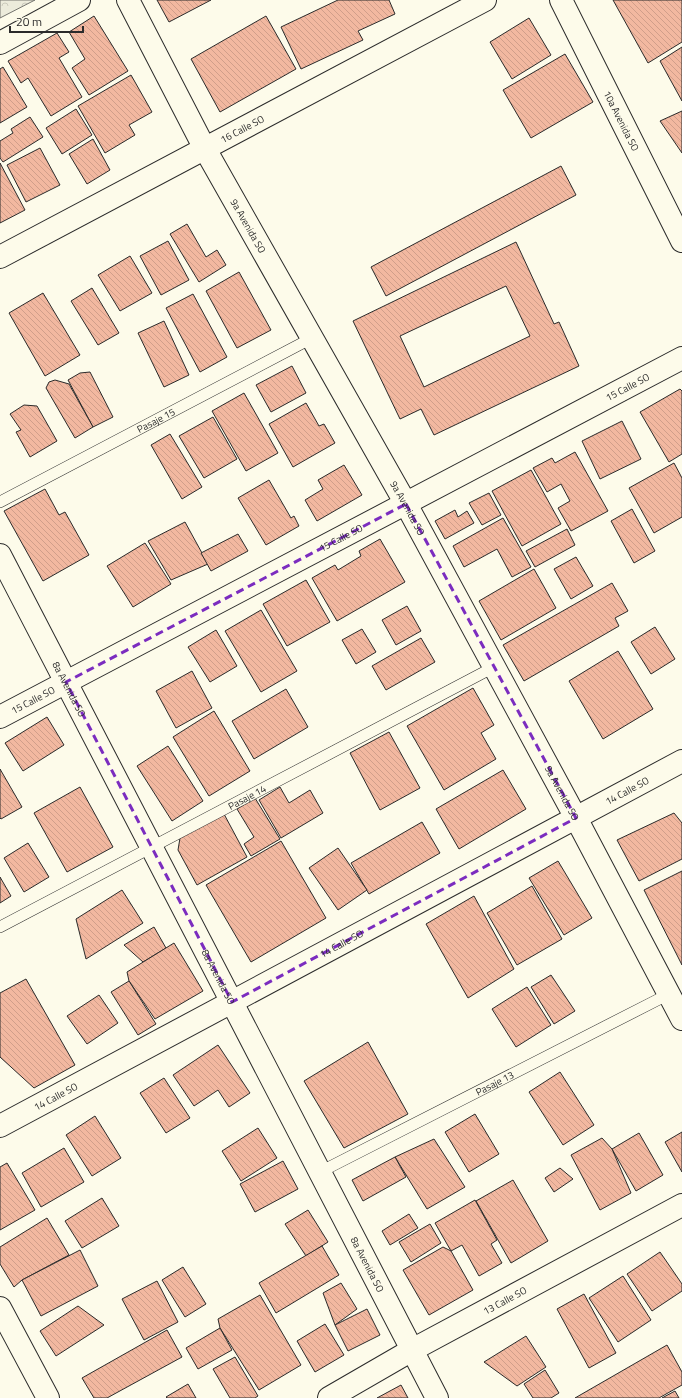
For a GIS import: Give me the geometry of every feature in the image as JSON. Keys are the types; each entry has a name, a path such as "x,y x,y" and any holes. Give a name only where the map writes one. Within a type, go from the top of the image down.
{"street":[{"path":"0,43 79,0"},
{"name":"9a Avenida SO","path":"128,0 205,149 406,504 576,818 682,1019"},
{"name":"16 Calle SO","path":"0,258 485,0"},
{"name":"10a Avenida SO","path":"561,0 682,241"},
{"name":"15 Calle SO","path":"0,717 682,358"},
{"name":"8a Avenida SO","path":"0,555 437,1398"},
{"name":"14 Calle SO","path":"0,1126 682,761"},
{"name":"13 Calle SO","path":"329,1398 412,1350 682,1205"},
{"path":"0,1308 48,1398"}],"lane":[{"name":"Pasaje 15","path":"0,502 312,338"},
{"name":"Pasaje 14","path":"0,927 151,846 494,667"},
{"name":"Pasaje 13","path":"320,1172 669,994"}],"highlighted area":[{"path":"406,504 576,818 232,1002 66,682"}],"green space":[{"path":"0,0 35,0 0,18"}],"building":[{"path":"157,0 211,0 169,22"},
{"path":"338,0 389,0 395,14 358,31 363,40 301,69 281,27"},
{"path":"613,0 682,0 682,42 648,63"},
{"path":"94,16 128,71 89,95 72,68 85,59 69,32"},
{"path":"266,16 296,69 220,112 191,59"},
{"path":"529,18 551,55 512,79 490,42"},
{"path":"57,33 69,52 59,58 82,97 51,116 28,78 21,83 8,61"},
{"path":"682,47 682,101 660,61"},
{"path":"565,54 593,102 531,138 503,90"},
{"path":"3,67 27,107 0,123 0,69"},
{"path":"131,75 152,112 129,125 135,135 105,153 78,106"},
{"path":"76,109 92,135 62,154 46,128"},
{"path":"682,111 682,153 660,121"},
{"path":"30,117 43,137 3,162 0,158 0,141 13,133 11,129"},
{"path":"93,139 110,170 87,184 69,154"},
{"path":"40,148 60,185 26,202 7,165"},
{"path":"0,163 25,210 0,223"},
{"path":"561,166 576,195 386,296 371,267"},
{"path":"187,224 206,257 217,250 226,265 199,282 170,234"},
{"path":"168,241 189,280 161,295 140,256"},
{"path":"516,242 554,324 559,322 579,366 434,435 421,409 400,419 353,321","holes":["506,286 530,336 424,387 400,336"]},
{"path":"130,256 152,293 120,311 98,275"},
{"path":"239,272 271,330 237,348 206,291"},
{"path":"92,288 119,333 98,345 71,301"},
{"path":"43,293 80,355 45,376 9,313"},
{"path":"193,294 227,357 200,372 166,308"},
{"path":"164,321 189,375 164,387 138,333"},
{"path":"292,366 306,393 271,412 256,385"},
{"path":"90,372 113,417 93,427 68,380 80,373"},
{"path":"55,380 69,384 93,427 75,438 46,388 49,382"},
{"path":"680,389 682,391 682,454 669,462 640,412"},
{"path":"244,393 278,453 246,471 212,411"},
{"path":"306,403 319,426 324,424 335,443 293,467 269,424"},
{"path":"24,405 37,406 57,441 30,457 16,432 21,430 10,414"},
{"path":"213,417 237,459 204,478 179,436"},
{"path":"622,421 641,459 600,479 582,441"},
{"path":"170,434 202,487 182,499 151,445"},
{"path":"575,452 608,511 571,531 558,508 570,501 561,484 547,492 533,468 552,458 555,463"},
{"path":"674,463 682,478 682,517 654,533 629,488"},
{"path":"344,465 362,495 317,521 305,500 323,489 318,480"},
{"path":"531,470 561,524 522,546 492,491"},
{"path":"269,480 291,518 294,516 299,526 266,545 238,498"},
{"path":"45,489 59,515 65,512 89,555 43,581 4,511"},
{"path":"489,493 501,515 482,525 469,503"},
{"path":"632,509 655,551 634,563 611,521"},
{"path":"455,510 458,517 467,511 474,523 445,539 435,521"},
{"path":"503,518 531,567 512,577 497,549 464,567 453,546"},
{"path":"185,522 208,564 171,580 148,541"},
{"path":"567,529 575,545 535,567 526,551"},
{"path":"238,534 248,551 211,571 201,553"},
{"path":"380,539 405,582 337,621 312,578 335,565 338,570 361,556 359,551"},
{"path":"145,543 171,584 133,607 107,566"},
{"path":"576,557 593,586 571,599 554,569"},
{"path":"534,569 556,608 501,640 479,601"},
{"path":"306,580 330,622 287,646 263,604"},
{"path":"612,583 628,611 615,618 619,626 524,681 503,645"},
{"path":"407,606 421,631 396,645 382,620"},
{"path":"261,610 297,671 261,692 225,631"},
{"path":"655,627 675,659 651,674 631,642"},
{"path":"362,629 376,652 356,664 342,640"},
{"path":"216,630 237,666 210,682 188,647"},
{"path":"421,638 435,662 386,690 372,666"},
{"path":"618,651 653,709 603,739 569,681"},
{"path":"192,671 212,708 176,728 156,691"},
{"path":"473,688 494,725 481,733 496,759 444,790 407,726"},
{"path":"286,689 308,727 254,759 232,721"},
{"path":"214,711 250,771 209,796 173,737"},
{"path":"47,717 64,745 23,771 5,743"},
{"path":"389,732 420,788 380,810 350,753"},
{"path":"168,746 203,801 172,821 137,766"},
{"path":"0,769 22,807 1,819 0,818"},
{"path":"503,770 526,809 459,849 436,809"},
{"path":"80,787 113,847 67,872 34,813"},
{"path":"280,787 289,803 310,790 323,813 281,838 259,800"},
{"path":"255,798 280,839 251,856 244,844 254,837 237,809"},
{"path":"674,813 682,823 682,859 639,881 617,840"},
{"path":"224,814 247,857 197,885 178,850 180,838"},
{"path":"422,822 440,853 369,894 351,863"},
{"path":"281,841 326,918 251,962 206,885"},
{"path":"28,843 49,877 24,892 4,858"},
{"path":"338,848 367,890 338,910 309,868"},
{"path":"558,861 592,918 564,935 529,878"},
{"path":"682,871 682,965 644,890"},
{"path":"0,877 11,896 0,903"},
{"path":"532,886 562,939 517,965 487,913"},
{"path":"122,890 143,923 86,959 76,919"},
{"path":"474,896 514,969 468,998 426,924"},
{"path":"154,927 166,948 143,962 124,945"},
{"path":"174,943 203,991 155,1019 129,981 127,972"},
{"path":"551,975 575,1011 554,1024 531,987"},
{"path":"26,979 75,1065 34,1088 0,1057 0,993"},
{"path":"129,981 156,1024 138,1035 111,992"},
{"path":"527,987 551,1025 516,1047 492,1009"},
{"path":"99,995 118,1023 87,1044 67,1016"},
{"path":"368,1042 408,1114 344,1148 304,1081"},
{"path":"218,1045 250,1093 229,1107 218,1090 194,1106 173,1075"},
{"path":"560,1072 594,1125 563,1145 529,1092"},
{"path":"164,1078 190,1118 166,1133 140,1093"},
{"path":"475,1114 499,1154 469,1172 445,1132"},
{"path":"95,1116 121,1158 92,1176 66,1135"},
{"path":"258,1128 277,1158 241,1181 222,1151"},
{"path":"682,1132 682,1172 665,1142"},
{"path":"639,1133 663,1175 636,1191 612,1149"},
{"path":"602,1138 612,1149 631,1193 600,1210 571,1155"},
{"path":"434,1139 465,1187 427,1209 395,1157"},
{"path":"64,1148 84,1182 41,1207 22,1173"},
{"path":"395,1157 406,1177 363,1201 352,1180"},
{"path":"283,1161 298,1189 255,1212 240,1184"},
{"path":"7,1163 35,1210 0,1230 0,1167"},
{"path":"560,1168 573,1179 554,1192 545,1178"},
{"path":"513,1180 548,1241 511,1263 476,1201"},
{"path":"102,1198 119,1226 82,1248 65,1221"},
{"path":"475,1200 497,1240 491,1244 502,1263 479,1276 462,1245 451,1251 435,1223"},
{"path":"308,1210 328,1242 306,1256 285,1224"},
{"path":"409,1214 418,1228 390,1245 382,1231"},
{"path":"47,1218 69,1255 22,1280 14,1287 0,1264 0,1247"},
{"path":"430,1224 441,1243 411,1262 399,1242"},
{"path":"322,1246 339,1275 276,1313 259,1283"},
{"path":"443,1247 451,1251 473,1290 429,1315 403,1270"},
{"path":"80,1250 98,1286 41,1316 22,1280"},
{"path":"660,1252 682,1284 682,1291 652,1311 627,1274"},
{"path":"183,1267 206,1304 185,1317 162,1280"},
{"path":"623,1276 651,1320 618,1342 589,1298"},
{"path":"157,1281 178,1322 144,1340 122,1299"},
{"path":"341,1283 357,1309 335,1325 323,1293"},
{"path":"584,1294 616,1353 589,1368 557,1309"},
{"path":"260,1295 301,1365 259,1390 220,1328 218,1319"},
{"path":"78,1306 104,1325 56,1356 40,1331"},
{"path":"367,1309 380,1335 348,1351 335,1325"},
{"path":"325,1324 344,1355 315,1372 297,1341"},
{"path":"220,1328 232,1350 198,1369 186,1348"},
{"path":"167,1330 182,1357 107,1398 94,1398 82,1378"},
{"path":"526,1336 546,1367 517,1386 484,1362"},
{"path":"667,1345 682,1372 682,1385 659,1398 575,1398"},
{"path":"235,1357 258,1396 255,1398 230,1398 213,1369"},
{"path":"545,1370 559,1393 551,1398 533,1398 524,1384"},
{"path":"188,1384 196,1398 166,1397"},
{"path":"401,1385 408,1398 377,1398"},
{"path":"675,1391 679,1398 662,1398"}]}
